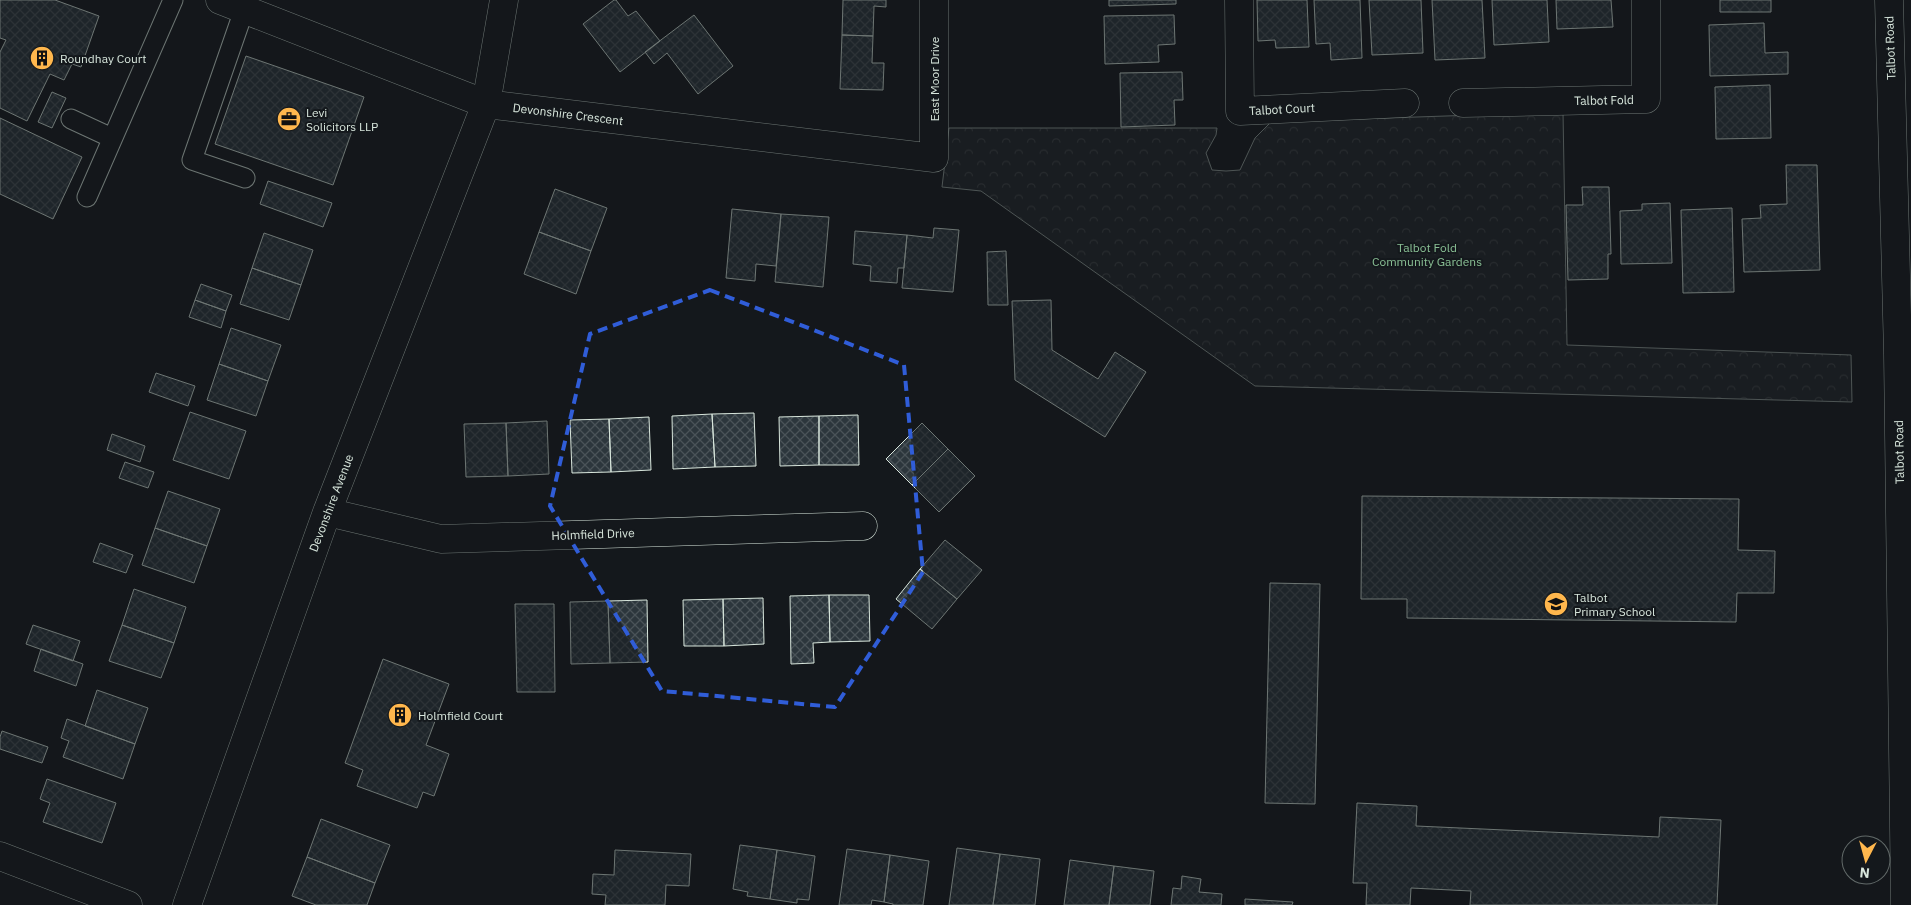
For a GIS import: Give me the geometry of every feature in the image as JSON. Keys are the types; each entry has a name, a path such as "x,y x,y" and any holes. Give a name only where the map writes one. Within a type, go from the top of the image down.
{"street":[{"name":"Devonshire Avenue","path":"187,905 327,512 486,104 504,0"},
{"name":"East Moor Drive","path":"934,0 934,158"},
{"name":"Talbot Court","path":"1239,0 1240,111 1405,104"},
{"name":"Talbot Fold","path":"1463,103 1646,99 1646,0"},
{"name":"Talbot Road","path":"1889,0 1905,354 1905,905"},
{"name":"Devonshire Crescent","path":"232,5 486,104 934,158"},
{"name":"Holmfield Drive","path":"327,512 441,539 863,526"},
{"path":"0,856 128,905"}],"lane":[{"path":"87,197 173,0"},
{"path":"232,5 192,160 245,178"},
{"path":"71,119 112,138"}],"highlighted area":[{"path":"710,290 904,365 923,572 835,707 662,691 550,506 590,334"}],"green space":[{"name":"Talbot Fold Community Gardens","path":"1563,112 1567,345 1851,355 1852,402 1255,386 981,191 942,187 949,128 1217,128 1216,135 1206,153 1212,170 1226,171 1240,170 1255,138 1271,122"}],"building":[{"name":"Roundhay Court","path":"0,0 55,0 99,16 81,67 72,64 64,80 50,74 27,121 0,108 0,52 6,40 0,38"},
{"path":"616,0 628,16 636,11 660,41 620,72 583,24"},
{"path":"843,0 886,0 886,7 874,6 873,36 842,35"},
{"path":"1109,0 1176,0 1176,4 1109,6"},
{"path":"1257,0 1307,0 1309,47 1276,48 1275,40 1258,41"},
{"path":"1314,0 1360,0 1362,58 1331,60 1330,43 1316,44"},
{"path":"1369,0 1421,0 1423,53 1372,55"},
{"path":"1432,0 1482,0 1485,58 1435,60"},
{"path":"1492,0 1547,0 1549,42 1494,45"},
{"path":"1556,0 1611,0 1613,27 1557,29"},
{"path":"1720,0 1771,0 1771,12 1720,12"},
{"path":"694,15 733,66 698,94 667,53 654,64 645,52"},
{"path":"1174,15 1175,44 1158,45 1159,62 1105,64 1104,16"},
{"path":"1764,23 1765,53 1788,52 1788,74 1710,76 1709,25"},
{"path":"842,35 873,36 872,63 884,63 883,90 840,89"},
{"path":"246,56 364,97 333,185 215,144"},
{"path":"1182,72 1183,100 1174,100 1175,125 1121,127 1120,73"},
{"path":"1770,85 1771,138 1716,139 1715,87"},
{"path":"52,92 66,98 52,128 38,122"},
{"path":"0,118 82,157 53,219 0,194"},
{"path":"1786,165 1817,165 1820,270 1744,272 1742,219 1761,218 1760,205 1787,204"},
{"path":"268,181 332,203 323,227 260,204"},
{"path":"1582,187 1609,187 1611,254 1608,254 1608,279 1568,280 1566,205 1583,205"},
{"path":"555,189 607,208 591,251 539,232"},
{"path":"1670,203 1672,263 1621,264 1620,211 1642,210 1642,204"},
{"path":"1732,208 1734,292 1683,293 1681,210"},
{"path":"732,209 781,214 776,266 756,264 755,281 726,278"},
{"path":"781,214 829,217 823,287 775,282"},
{"path":"934,228 959,230 953,292 902,288 907,235 933,238"},
{"path":"855,231 907,235 904,268 898,268 897,283 870,281 871,266 853,264"},
{"path":"539,232 591,251 576,294 524,274"},
{"path":"264,233 313,250 301,285 252,268"},
{"path":"1006,251 1008,305 988,305 987,252"},
{"path":"252,268 301,285 289,320 240,304"},
{"path":"201,284 232,295 226,311 195,300"},
{"path":"195,300 226,311 221,328 189,317"},
{"path":"1051,300 1052,350 1098,379 1115,352 1146,372 1105,437 1015,380 1012,301"},
{"path":"231,328 281,345 268,381 219,364"},
{"path":"219,364 268,381 256,416 207,400"},
{"path":"156,373 195,386 188,406 149,392"},
{"path":"190,412 246,431 229,479 173,460"},
{"path":"754,413 756,466 715,467 712,414"},
{"path":"712,414 715,467 673,469 672,416"},
{"path":"858,415 859,465 819,465 819,416"},
{"path":"819,416 819,465 780,466 779,417"},
{"path":"649,417 651,470 611,472 609,419"},
{"path":"609,419 611,472 572,473 570,420"},
{"path":"547,421 549,474 508,476 506,423"},
{"path":"506,423 508,476 466,477 464,424"},
{"path":"922,423 948,449 912,485 886,459"},
{"path":"112,434 145,446 140,462 107,450"},
{"path":"948,449 975,476 939,512 912,485"},
{"path":"125,462 154,472 148,488 119,478"},
{"path":"168,491 220,509 207,546 155,528"},
{"path":"1362,496 1739,499 1738,550 1775,551 1774,593 1737,593 1736,622 1407,618 1407,599 1361,599"},
{"path":"155,528 207,546 194,583 142,565"},
{"path":"945,540 982,570 957,599 920,569"},
{"path":"100,543 133,555 126,573 93,562"},
{"path":"920,569 957,599 932,629 896,599"},
{"path":"1270,583 1320,584 1315,804 1265,803"},
{"path":"134,589 186,607 174,643 122,625"},
{"path":"829,595 830,642 813,643 814,663 791,664 790,596"},
{"path":"829,595 869,595 870,641 830,642"},
{"path":"763,598 764,644 724,646 723,599"},
{"path":"723,599 724,646 684,646 683,600"},
{"path":"647,600 648,662 610,663 608,601"},
{"path":"608,601 610,663 571,664 570,602"},
{"path":"515,604 554,604 555,692 517,692"},
{"path":"33,625 80,641 73,661 26,644"},
{"path":"122,625 174,643 161,678 109,661"},
{"path":"41,649 83,664 76,686 34,671"},
{"name":"Holmfield Court","path":"383,659 449,684 426,745 449,754 434,796 423,792 417,808 357,786 363,770 345,763"},
{"path":"97,690 148,708 135,744 85,726"},
{"path":"67,719 135,744 123,779 63,757 69,741 61,738"},
{"path":"2,731 48,747 42,763 0,749"},
{"path":"47,779 116,803 102,843 43,822 50,803 40,799"},
{"path":"1357,803 1417,806 1416,826 1659,837 1660,817 1721,820 1717,905 1470,905 1471,891 1411,888 1410,905 1366,905 1367,883 1353,883"},
{"path":"321,819 390,845 375,883 307,857"},
{"path":"740,845 777,850 770,899 747,896 748,892 733,889"},
{"path":"957,848 1000,854 993,905 949,905"},
{"path":"847,849 890,855 884,902 872,900 871,905 839,905"},
{"path":"615,850 691,854 689,886 666,885 665,905 605,905 606,895 592,894 593,874 614,875"},
{"path":"777,850 815,856 809,900 797,899 797,903 770,899"},
{"path":"1000,854 1040,859 1035,905 993,905"},
{"path":"890,855 929,861 923,905 893,905 884,902"},
{"path":"307,857 375,883 367,905 316,905 292,896"},
{"path":"1070,860 1114,866 1109,905 1064,905"},
{"path":"1114,866 1154,871 1150,905 1109,905"},
{"path":"1182,876 1201,879 1199,892 1222,894 1221,905 1171,905 1173,888 1181,889"},
{"path":"1245,899 1293,902 1292,905 1245,905"}],"place":[{"name":"Roundhay Court","path":"42,58"},
{"name":"Levi Solicitors LLP","path":"289,119"},
{"name":"Talbot Primary School","path":"1556,604"},
{"name":"Holmfield Court","path":"400,715"}]}
